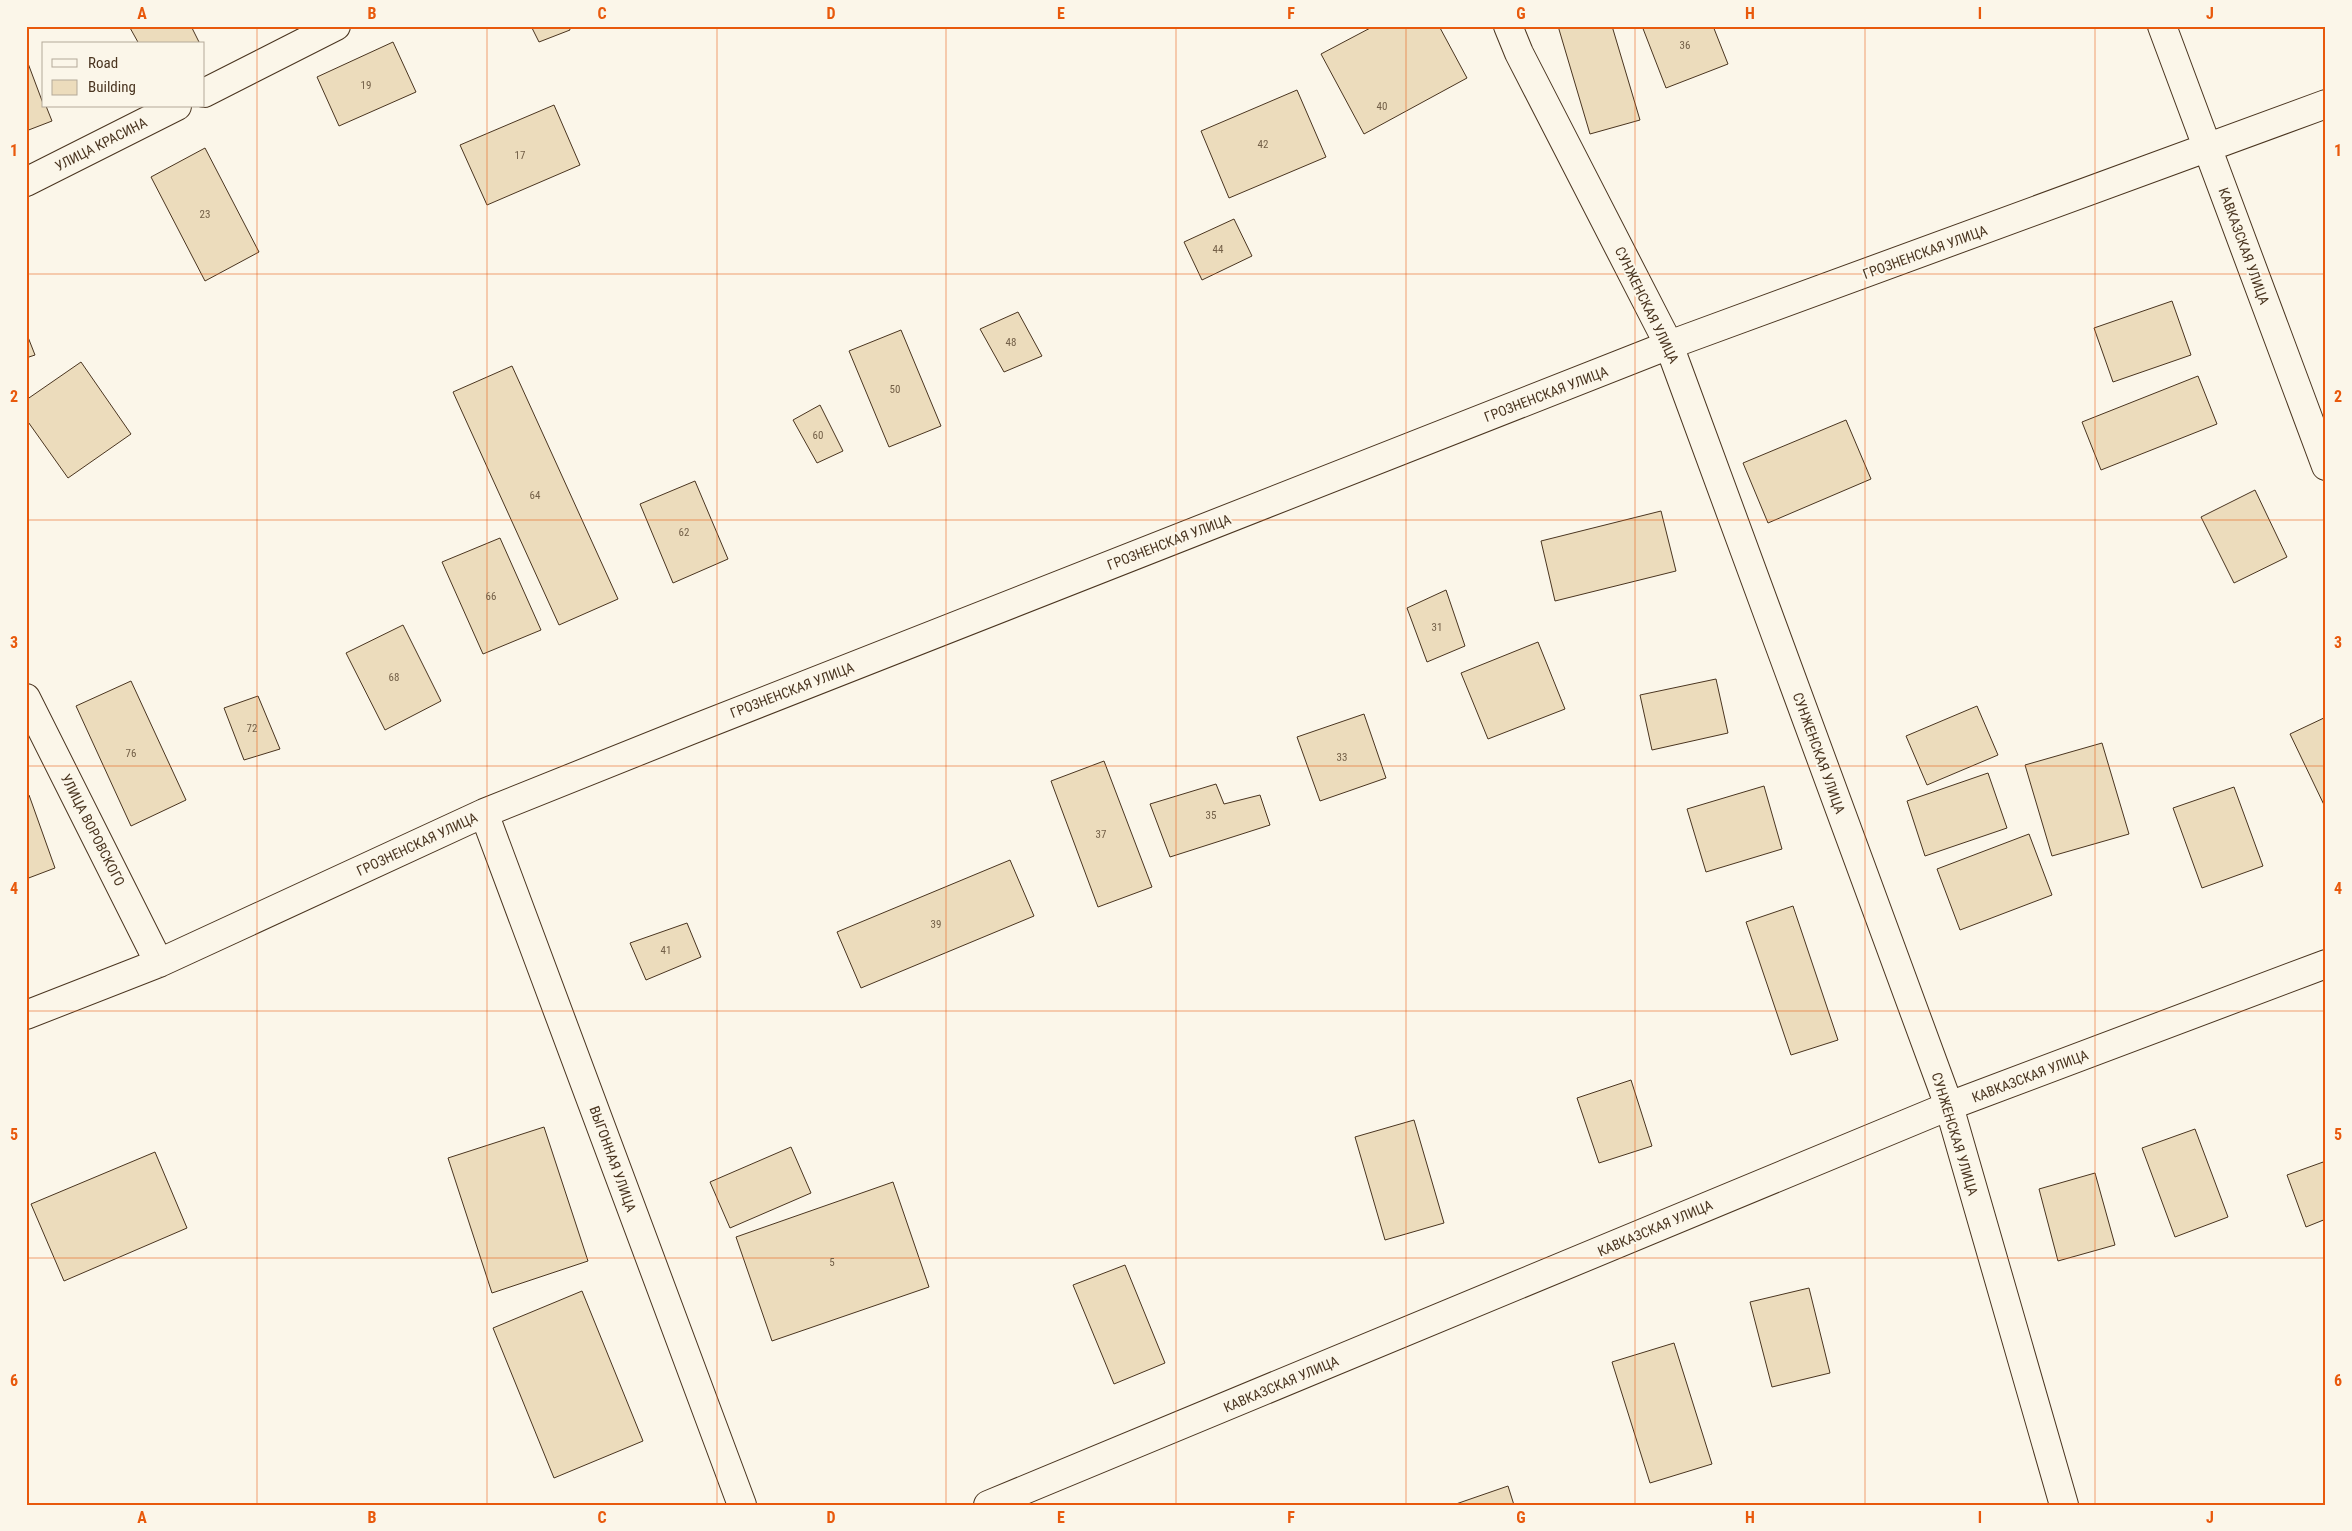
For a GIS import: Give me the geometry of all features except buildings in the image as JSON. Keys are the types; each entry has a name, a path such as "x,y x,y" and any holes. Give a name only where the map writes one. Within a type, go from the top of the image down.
{"street":[{"path":"205,92 336,26"},
{"name":"СУНЖЕНСКАЯ УЛИЦА","path":"1508,26 1519,52 1669,345 1949,1106 2064,1505"},
{"name":"КАВКАЗСКАЯ УЛИЦА","path":"2162,26 2326,466"},
{"name":"ГРОЗНЕНСКАЯ УЛИЦА","path":"26,1016 159,963 484,813 1669,345 2326,104"},
{"name":"УЛИЦА КРАСИНА","path":"26,182 173,108"},
{"name":"УЛИЦА ВОРОВСКОГО","path":"26,698 159,963"},
{"name":"ВЫГОННАЯ УЛИЦА","path":"484,813 742,1505"},
{"name":"КАВКАЗСКАЯ УЛИЦА","path":"988,1505 1949,1106 2326,964"}]}
